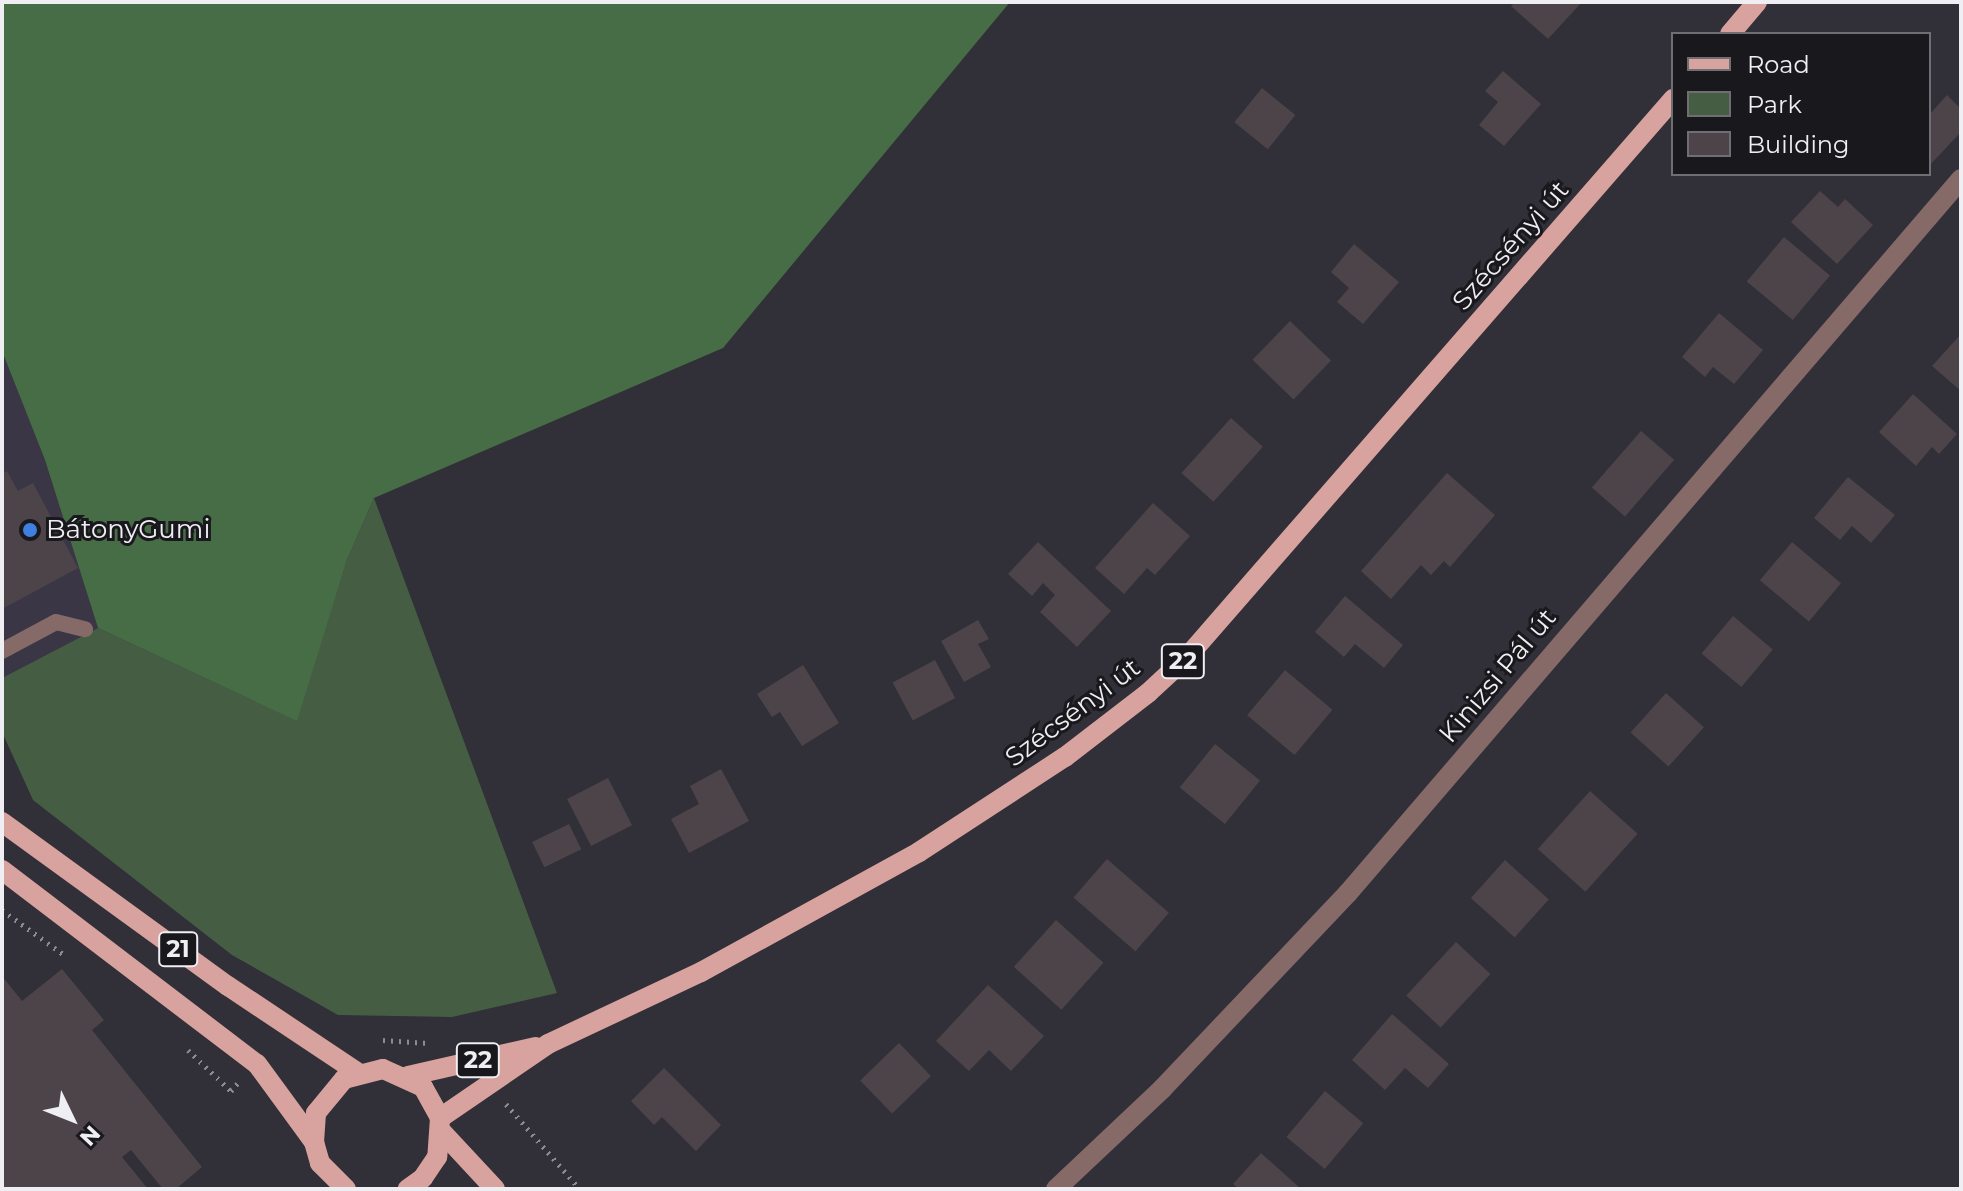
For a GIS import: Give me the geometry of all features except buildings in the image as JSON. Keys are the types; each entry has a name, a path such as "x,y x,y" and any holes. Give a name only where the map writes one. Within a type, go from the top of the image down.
{"main road":[{"path":"1732,32 1757,2"},
{"name":"Szécsényi út","path":"441,1125 548,1044 701,972 919,852 1065,757 1148,693 1188,656 1671,101"},
{"name":"21","path":"2,822 228,986 357,1072"},
{"name":"21","path":"2,870 257,1064 314,1142 320,1163 346,1189"},
{"name":"Szécsényi út","path":"408,1076 548,1044"},
{"path":"314,1142 322,1100 357,1072 383,1069 408,1076 423,1087 441,1125 495,1189"},
{"path":"408,1189 431,1168 441,1125"}],"street":[{"name":"Kinizsi Pál út","path":"1056,1189 1162,1089 1348,893 1961,179"}],"lane":[{"path":"2,651 56,622 85,629"}],"path":[{"path":"2,910 75,964"},
{"path":"183,1044 231,1091 238,1084"},
{"path":"491,1087 580,1189"}],"shaded area":[{"path":"2,351 45,460 98,628 2,678"}],"green space":[{"path":"2,2 1010,2 723,348 374,498 347,560 297,721 98,628 45,460 2,351"},
{"path":"374,498 557,993 452,1017 338,1015 232,955 33,800 2,732 2,678 98,628 296,720 347,560"}],"place":[{"name":"BátonyGumi","path":"30,530"}]}
